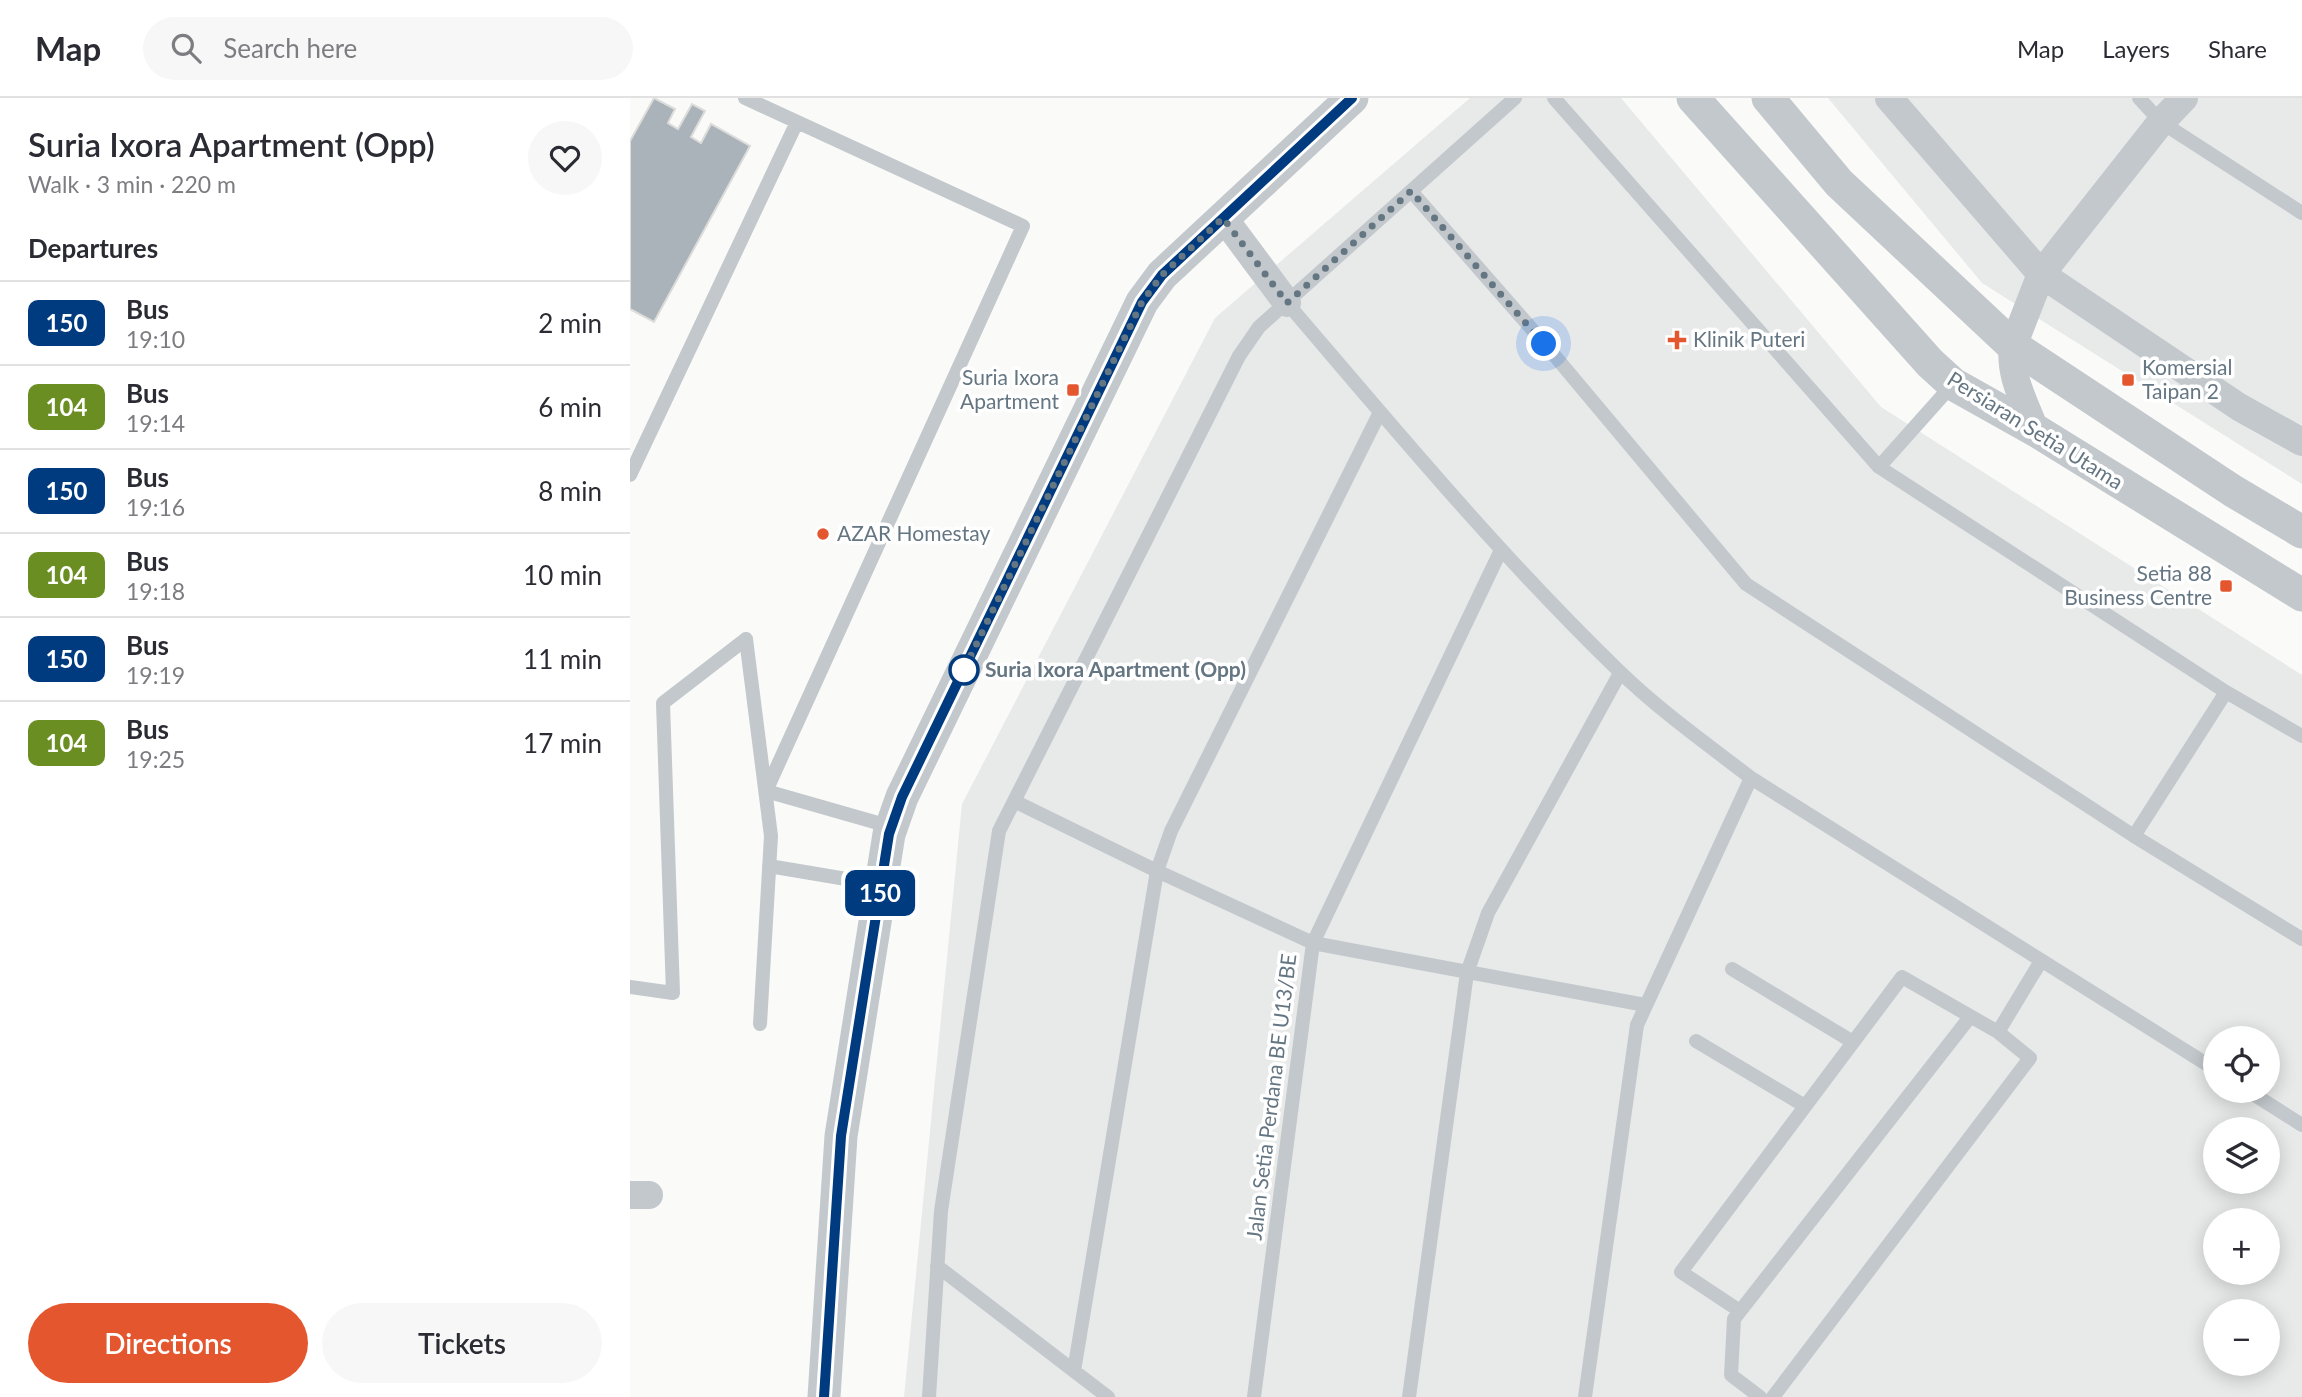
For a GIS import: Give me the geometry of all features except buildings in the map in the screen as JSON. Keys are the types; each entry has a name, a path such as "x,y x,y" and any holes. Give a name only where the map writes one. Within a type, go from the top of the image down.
{"street":[{"path":"824,1397 841,1136 892,827 902,797 1142,302 1162,275 1352,98"},
{"name":"Persiaran Setia Utama","path":"1693,98 1930,363 1953,384 2035,430 2302,595"},
{"path":"1768,98 1839,183 2013,346 2233,491 2302,533"},
{"path":"1889,98 2041,274 2239,407 2302,442"},
{"path":"2035,430 2012,369 2013,346 2041,274 2161,122 2184,98"},
{"path":"1223,218 1287,303"}],"lane":[{"path":"745,98 1023,226 766,791"},
{"path":"929,1397 941,1211 999,831 1239,356 1259,327 1515,98"},
{"path":"1555,98 1879,467 2226,692 2302,736"},
{"path":"2139,98 2161,122 2302,213"},
{"path":"630,475 797,122"},
{"path":"1411,191 1746,584 2134,836 2302,939"},
{"path":"1287,303 1501,550 1620,673 1752,778 2203,1062"},
{"path":"1879,467 1953,384"},
{"path":"1074,1371 1157,871 1171,831 1380,412"},
{"name":"Jalan Setia Perdana BE U13/BE","path":"1254,1397 1313,943 1501,550"},
{"path":"630,987 673,993 663,703 746,639 771,836 760,1024"},
{"path":"1409,1397 1467,973 1488,913 1620,673"},
{"path":"2134,836 2226,692"},
{"path":"1585,1397 1637,1025 1752,778"},
{"path":"766,791 892,827"},
{"path":"1014,801 1313,943 1646,1005"},
{"path":"769,866 882,885"},
{"path":"1998,1032 2041,961"},
{"path":"1732,969 1853,1042"},
{"path":"1740,1311 1681,1272 1902,977 1998,1032 2029,1058 1773,1397"},
{"path":"1760,1397 1731,1375 1734,1319 1970,1017"},
{"path":"1696,1041 1805,1106"},
{"path":"2267,1103 2302,1125"},
{"path":"937,1266 1108,1397"}],"shaded area":[{"name":"Setia 88 Business Centre","path":"1470,98 1621,98 1881,407 2302,675 2302,1397 904,1397 962,804 1215,318"},
{"path":"1828,98 2302,98 2302,484 1982,283"}],"bus line":[{"name":"150","path":"824,1397 841,1136 889,834 902,797 1142,302 1162,275 1352,98"}],"place":[{"name":"Klinik Puteri","path":"1677,340"},
{"name":"Komersial Taipan 2","path":"2128,380"},
{"name":"Suria Ixora Apartment","path":"1073,390"},
{"name":"AZAR Homestay","path":"823,534"},
{"name":"Setia 88 Business Centre","path":"2226,586"},
{"name":"Suria Ixora Apartment (Opp)","path":"964,670"}],"route":[{"path":"964,670 962,674 1142,302 1162,275 1223,218 1287,303 1411,191 1544,344"}]}
